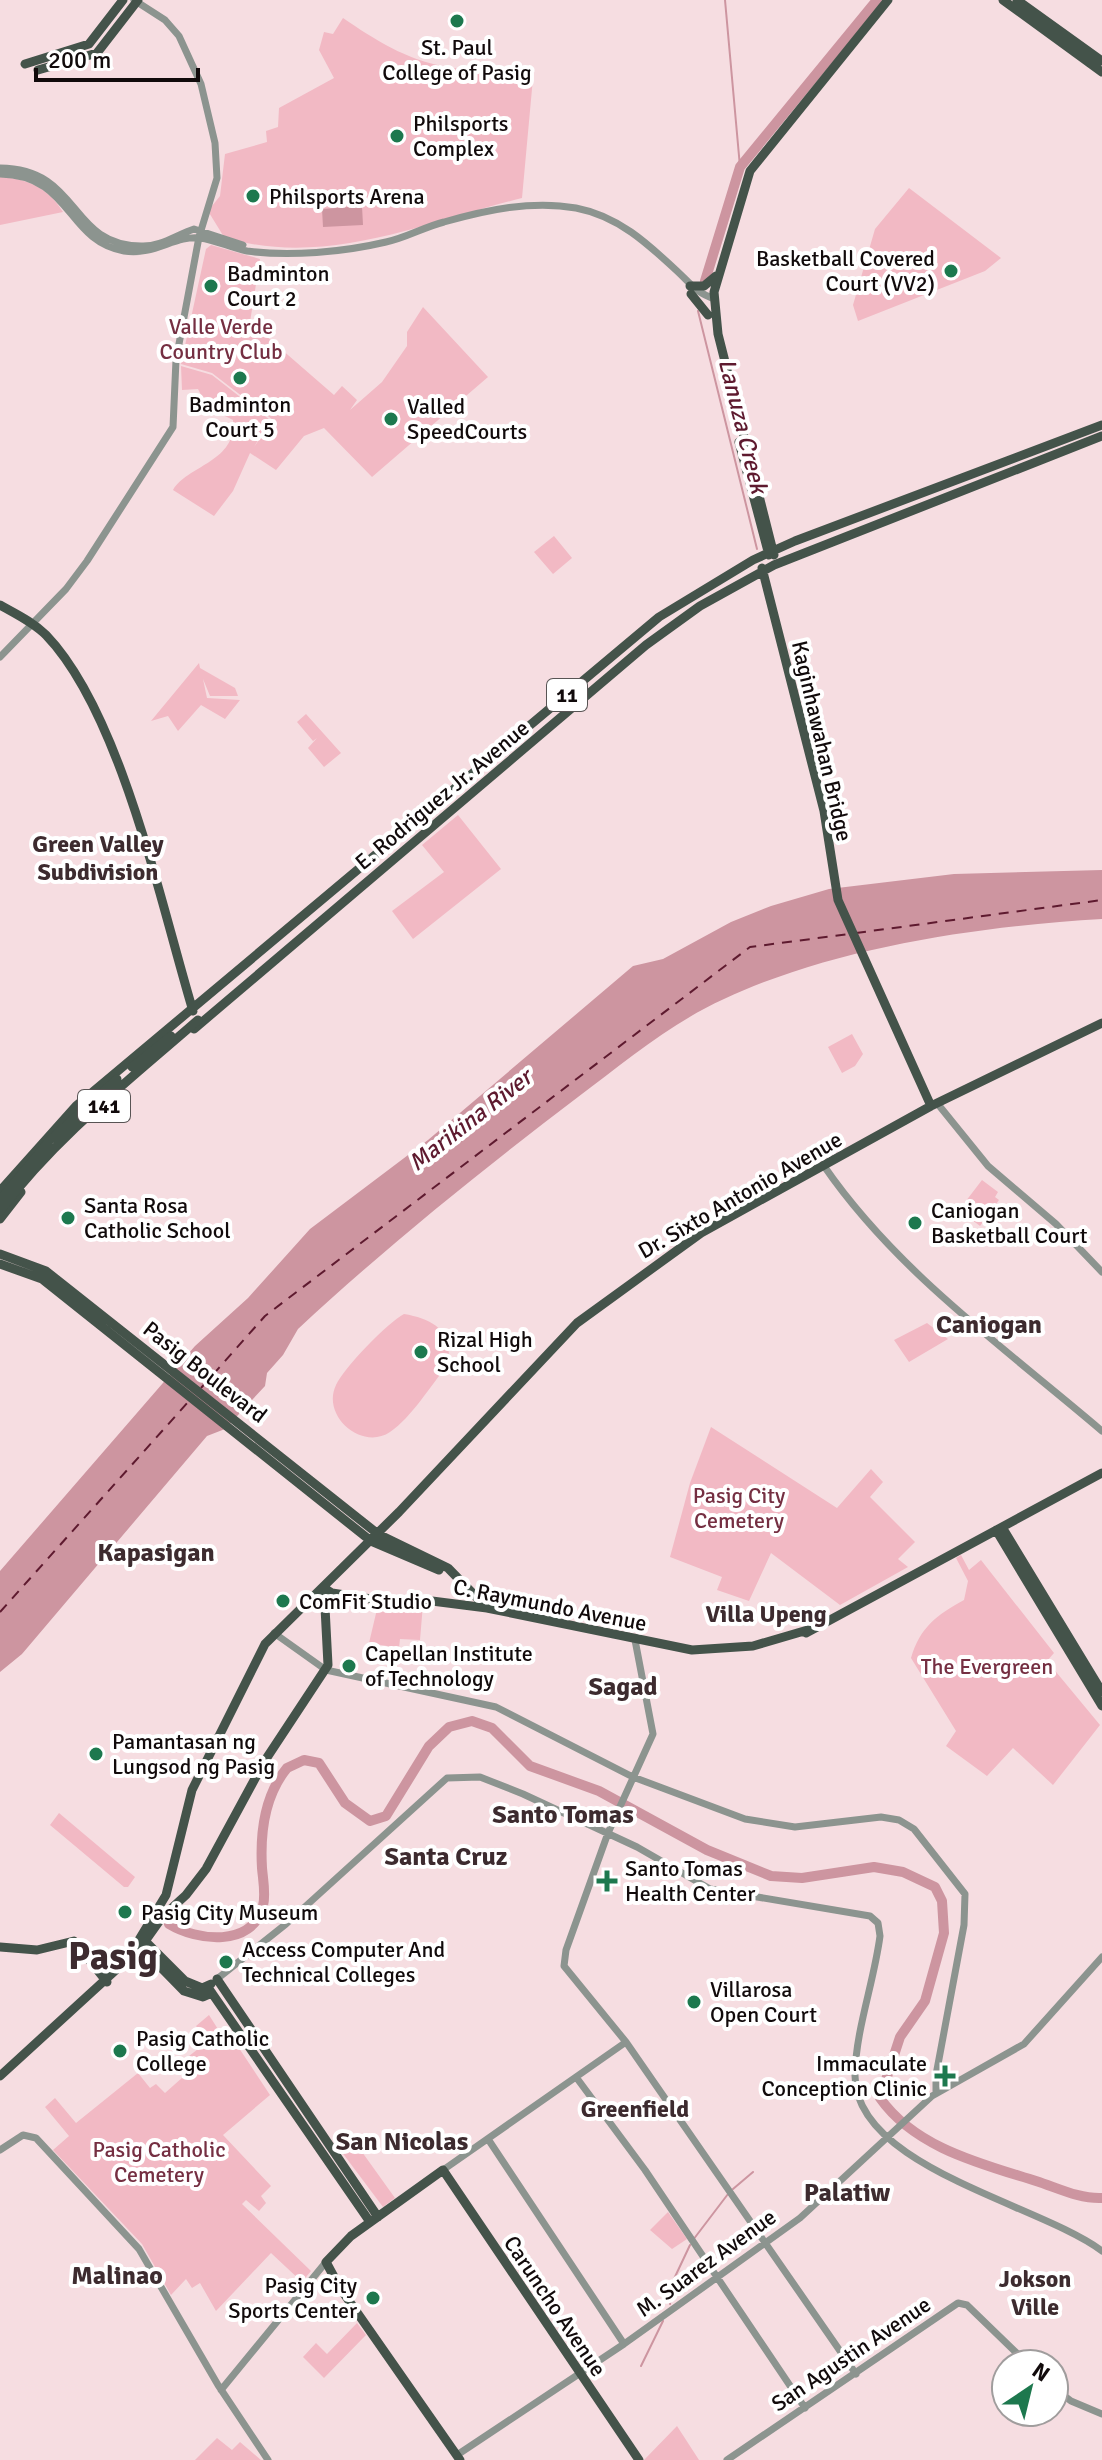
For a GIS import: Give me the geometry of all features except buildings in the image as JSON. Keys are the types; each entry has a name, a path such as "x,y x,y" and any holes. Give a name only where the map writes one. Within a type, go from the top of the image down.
{"main road":[{"path":"25,64 84,47 101,31 123,0"},
{"path":"708,315 750,171 888,0"},
{"path":"1003,0 1102,72"},
{"path":"1017,0 1102,61"},
{"path":"38,70 91,56 110,38 136,1"},
{"path":"101,31 110,38"},
{"path":"718,274 707,284 690,290 708,315 771,556"},
{"path":"712,299 771,556"},
{"name":"E. Rodriguez Jr. Avenue","path":"195,1016 288,932 659,617 771,556 923,492 1102,425"},
{"name":"E. Rodriguez Jr. Avenue","path":"0,1219 87,1121 666,629 763,570 771,556 927,505 1102,436"},
{"path":"923,492 927,505"},
{"name":"Kaginhawahan Bridge","path":"771,556 763,570 824,811 831,871 838,900 870,976 934,1104"},
{"path":"0,605 33,623 57,648 81,683 112,750 195,1016"},
{"name":"11","path":"0,1200 39,1152 79,1111 195,1016 249,984"},
{"name":"11","path":"0,1211 53,1146 195,1016"},
{"name":"141","path":"0,1190 76,1106 195,1016"},
{"name":"Dr. Sixto Antonio Avenue","path":"140,1944 166,1895 192,1790 265,1644 374,1538 579,1321 679,1246 934,1104 1102,1023"},
{"path":"0,1190 14,1201"},
{"name":"Pasig Boulevard","path":"0,1254 37,1265 374,1538 427,1566 454,1573 487,1608"},
{"name":"Pasig Boulevard","path":"0,1264 42,1279 95,1313"},
{"name":"C. Raymundo Avenue","path":"324,1588 332,1593 384,1601 424,1600 487,1608 635,1640 692,1650 723,1650 771,1642 811,1629 1102,1473"},
{"path":"999,1529 1102,1692"},
{"path":"999,1529 1102,1706"},
{"path":"0,2076 107,1982 206,1869 264,1762 326,1670 329,1658 324,1588"},
{"path":"0,1947 37,1950 74,1941 107,1982"},
{"path":"140,1944 184,1991 203,1997 217,1979 374,2217"},
{"path":"210,1989 360,2208 374,2217"},
{"path":"443,2170 374,2217 326,2262 343,2292 458,2457"},
{"name":"Caruncho Avenue","path":"443,2170 639,2460"}],"street":[{"path":"0,657 87,561 173,427 176,360 217,163 201,84 174,29 136,1"},
{"path":"0,168 17,168 47,178 94,231 113,241 141,246 159,244 205,216"},
{"path":"0,174 20,175 45,186 60,198 88,234 121,250 139,253 200,234"},
{"path":"181,233 200,234 256,250 287,253 386,242 441,222 515,207 551,205 600,214 617,222 647,243 690,290 712,299"},
{"path":"934,1104 988,1166 1056,1224 1102,1272"},
{"path":"824,1166 854,1210 933,1289 1102,1431"},
{"path":"274,1633 326,1670 496,1707 633,1777 745,1819 776,1826 820,1826 881,1817 899,1820 914,1829 965,1894 964,1925 936,2075 936,2093"},
{"path":"635,1640 654,1729 608,1833 563,1962 626,2042 856,2374"},
{"path":"217,1979 286,1924 451,1777 491,1781 608,1833 710,1889 732,1896 849,1911 868,1915 877,1921 880,1931 878,1951 855,2072 863,2110 887,2139 926,2164 1054,2222 1102,2251"},
{"name":"M. Suarez Avenue","path":"458,2457 624,2344 801,2217 936,2093 1024,2044 1102,1957"},
{"path":"443,2170 626,2042"},
{"path":"576,2077 805,2408"},
{"path":"0,2150 23,2135 32,2135 139,2249 221,2390 268,2460"},
{"path":"488,2139 624,2344"},
{"path":"221,2390 326,2262"},
{"path":"318,2272 326,2273 343,2292"},
{"name":"San Agustin Avenue","path":"727,2460 961,2303 1010,2348"},
{"path":"1070,2400 1102,2414"}],"green space":[{"name":"Philsports Complex","path":"343,18 391,48 431,63 474,70 529,72 533,78 522,198 412,229 336,245 299,248 261,245 224,237 208,211 220,196 225,154 267,142 266,131 278,127 279,108 334,78 319,50 324,32 333,34"},
{"path":"0,177 36,186 51,197 63,212 0,225"},
{"path":"909,188 1001,258 985,271 858,321 853,305 875,229"},
{"name":"Valle Verde Country Club","path":"211,245 260,259 250,322 334,395 342,386 357,400 350,410 382,382 407,346 407,332 423,307 488,377 372,477 324,428 304,436 276,470 250,453 233,491 214,516 173,490 220,454 232,434 233,420 207,407 198,389 182,390 181,366 212,375 270,420 254,447 273,420 212,373 181,364 206,249"},
{"path":"554,536 572,558 553,574 534,552"},
{"path":"199,663 200,668 235,688 238,696 210,696 203,679 207,698 240,700 225,719 201,705 178,731 168,716 151,721"},
{"path":"306,714 341,753 324,767 308,748 317,738 313,741 297,722"},
{"path":"458,815 501,869 413,939 392,911 444,872 422,845"},
{"path":"852,1034 863,1054 855,1066 842,1073 828,1047"},
{"path":"982,1180 998,1192 995,1197 999,1200 980,1226 959,1210"},
{"path":"404,1314 424,1319 440,1329 448,1344 447,1366 398,1426 379,1437 357,1434 339,1419 334,1408 336,1385 367,1346"},
{"path":"927,1323 948,1339 909,1362 894,1340"},
{"name":"Pasig City Cemetery","path":"711,1427 837,1508 871,1469 883,1482 870,1497 915,1542 898,1559 908,1567 840,1605 771,1553 749,1601 717,1590 722,1577 670,1557 690,1483"},
{"name":"The Evergreen","path":"961,1555 969,1570 981,1560 1054,1653 1047,1661 1100,1725 1053,1785 1013,1748 987,1776 946,1746 956,1731 911,1658 919,1638 931,1623 964,1600 968,1581 956,1558"},
{"path":"423,1604 420,1640 400,1639 399,1648 369,1643 378,1605"},
{"path":"59,1813 135,1877 128,1887 124,1887 50,1825"},
{"name":"Pasig Catholic Cemetery","path":"209,2015 228,2045 235,2042 270,2095 223,2135 271,2186 261,2196 266,2203 259,2211 246,2200 242,2204 311,2271 302,2282 271,2253 216,2311 200,2283 192,2288 186,2279 171,2295 142,2244 53,2150 69,2136 45,2107 55,2098 76,2123 138,2073 150,2088 156,2084 165,2093 183,2077 175,2067 198,2049 193,2042 203,2034 196,2026"},
{"path":"352,2138 395,2198 383,2207 338,2147"},
{"path":"668,2212 687,2239 672,2249 650,2230"},
{"path":"357,2323 366,2335 324,2378 303,2357 316,2343 327,2354"},
{"path":"677,2426 699,2460 644,2460"},
{"path":"217,2438 232,2450 240,2442 261,2460 195,2460"}],"water":[{"path":"362,206 363,225 323,227 322,209"},
{"name":"Marikina River","path":"1102,870 1102,919 1007,927 860,953 767,981 724,999 649,1044 435,1210 298,1329 283,1355 267,1373 265,1386 225,1429 207,1436 22,1654 0,1672 0,1571 195,1346 248,1298 310,1229 428,1140 633,966 663,959 731,922 771,906 829,889 954,874"}],"waterway":[{"path":"725,0 740,167"},
{"path":"705,281 740,167 877,0"},
{"name":"Lanuza Creek","path":"698,311 757,549"},
{"path":"169,1924 194,1934 222,1937 236,1935 257,1920 264,1897 262,1855 265,1816 273,1791 287,1768 304,1760 319,1763 345,1803 370,1821 386,1816 429,1746 449,1727 472,1721 492,1728 530,1766 599,1791 707,1850 771,1876 802,1878 874,1867 903,1872 935,1887 942,1901 944,1933 925,2001 900,2037 880,2098 912,2130 951,2152 1085,2197 1102,2198"},
{"path":"733,2189 753,2172"},
{"path":"693,2240 728,2194"},
{"path":"670,2304 673,2281 690,2245"},
{"path":"641,2366 663,2321"}],"ferry route":[{"path":"856,933 1102,900"},
{"path":"201,1388 265,1316 750,947 849,934"},
{"path":"0,1612 189,1401"}],"place":[{"name":"St. Paul College of Pasig","path":"457,21"},
{"name":"Philsports Complex","path":"397,136"},
{"name":"Philsports Arena","path":"253,196"},
{"name":"Basketball Covered Court (VV2)","path":"951,271"},
{"name":"Badminton Court 2","path":"211,286"},
{"name":"Badminton Court 5","path":"240,378"},
{"name":"Valled SpeedCourts","path":"391,419"},
{"name":"Santa Rosa Catholic School","path":"68,1218"},
{"name":"Caniogan Basketball Court","path":"915,1223"},
{"name":"Rizal High School","path":"421,1352"},
{"name":"ComFit Studio","path":"283,1601"},
{"name":"Capellan Institute of Technology","path":"349,1666"},
{"name":"Pamantasan ng Lungsod ng Pasig","path":"96,1754"},
{"name":"Santo Tomas Health Center","path":"607,1881"},
{"name":"Pasig City Museum","path":"125,1912"},
{"name":"Access Computer And Technical Colleges","path":"226,1962"},
{"name":"Villarosa Open Court","path":"694,2002"},
{"name":"Pasig Catholic College","path":"120,2051"},
{"name":"Immaculate Conception Clinic","path":"945,2076"},
{"name":"Pasig City Sports Center","path":"373,2298"}],"district":[{"name":"Green Valley Subdivision","path":"98,858"},
{"name":"Caniogan","path":"989,1325"},
{"name":"Kapasigan","path":"156,1553"},
{"name":"Villa Upeng","path":"766,1614"},
{"name":"Sagad","path":"623,1687"},
{"name":"Santo Tomas","path":"563,1815"},
{"name":"Santa Cruz","path":"446,1857"},
{"name":"Pasig","path":"113,1956"},
{"name":"Greenfield","path":"635,2109"},
{"name":"San Nicolas","path":"402,2142"},
{"name":"Palatiw","path":"847,2193"},
{"name":"Malinao","path":"117,2276"},
{"name":"Jokson Ville","path":"1035,2293"}]}
